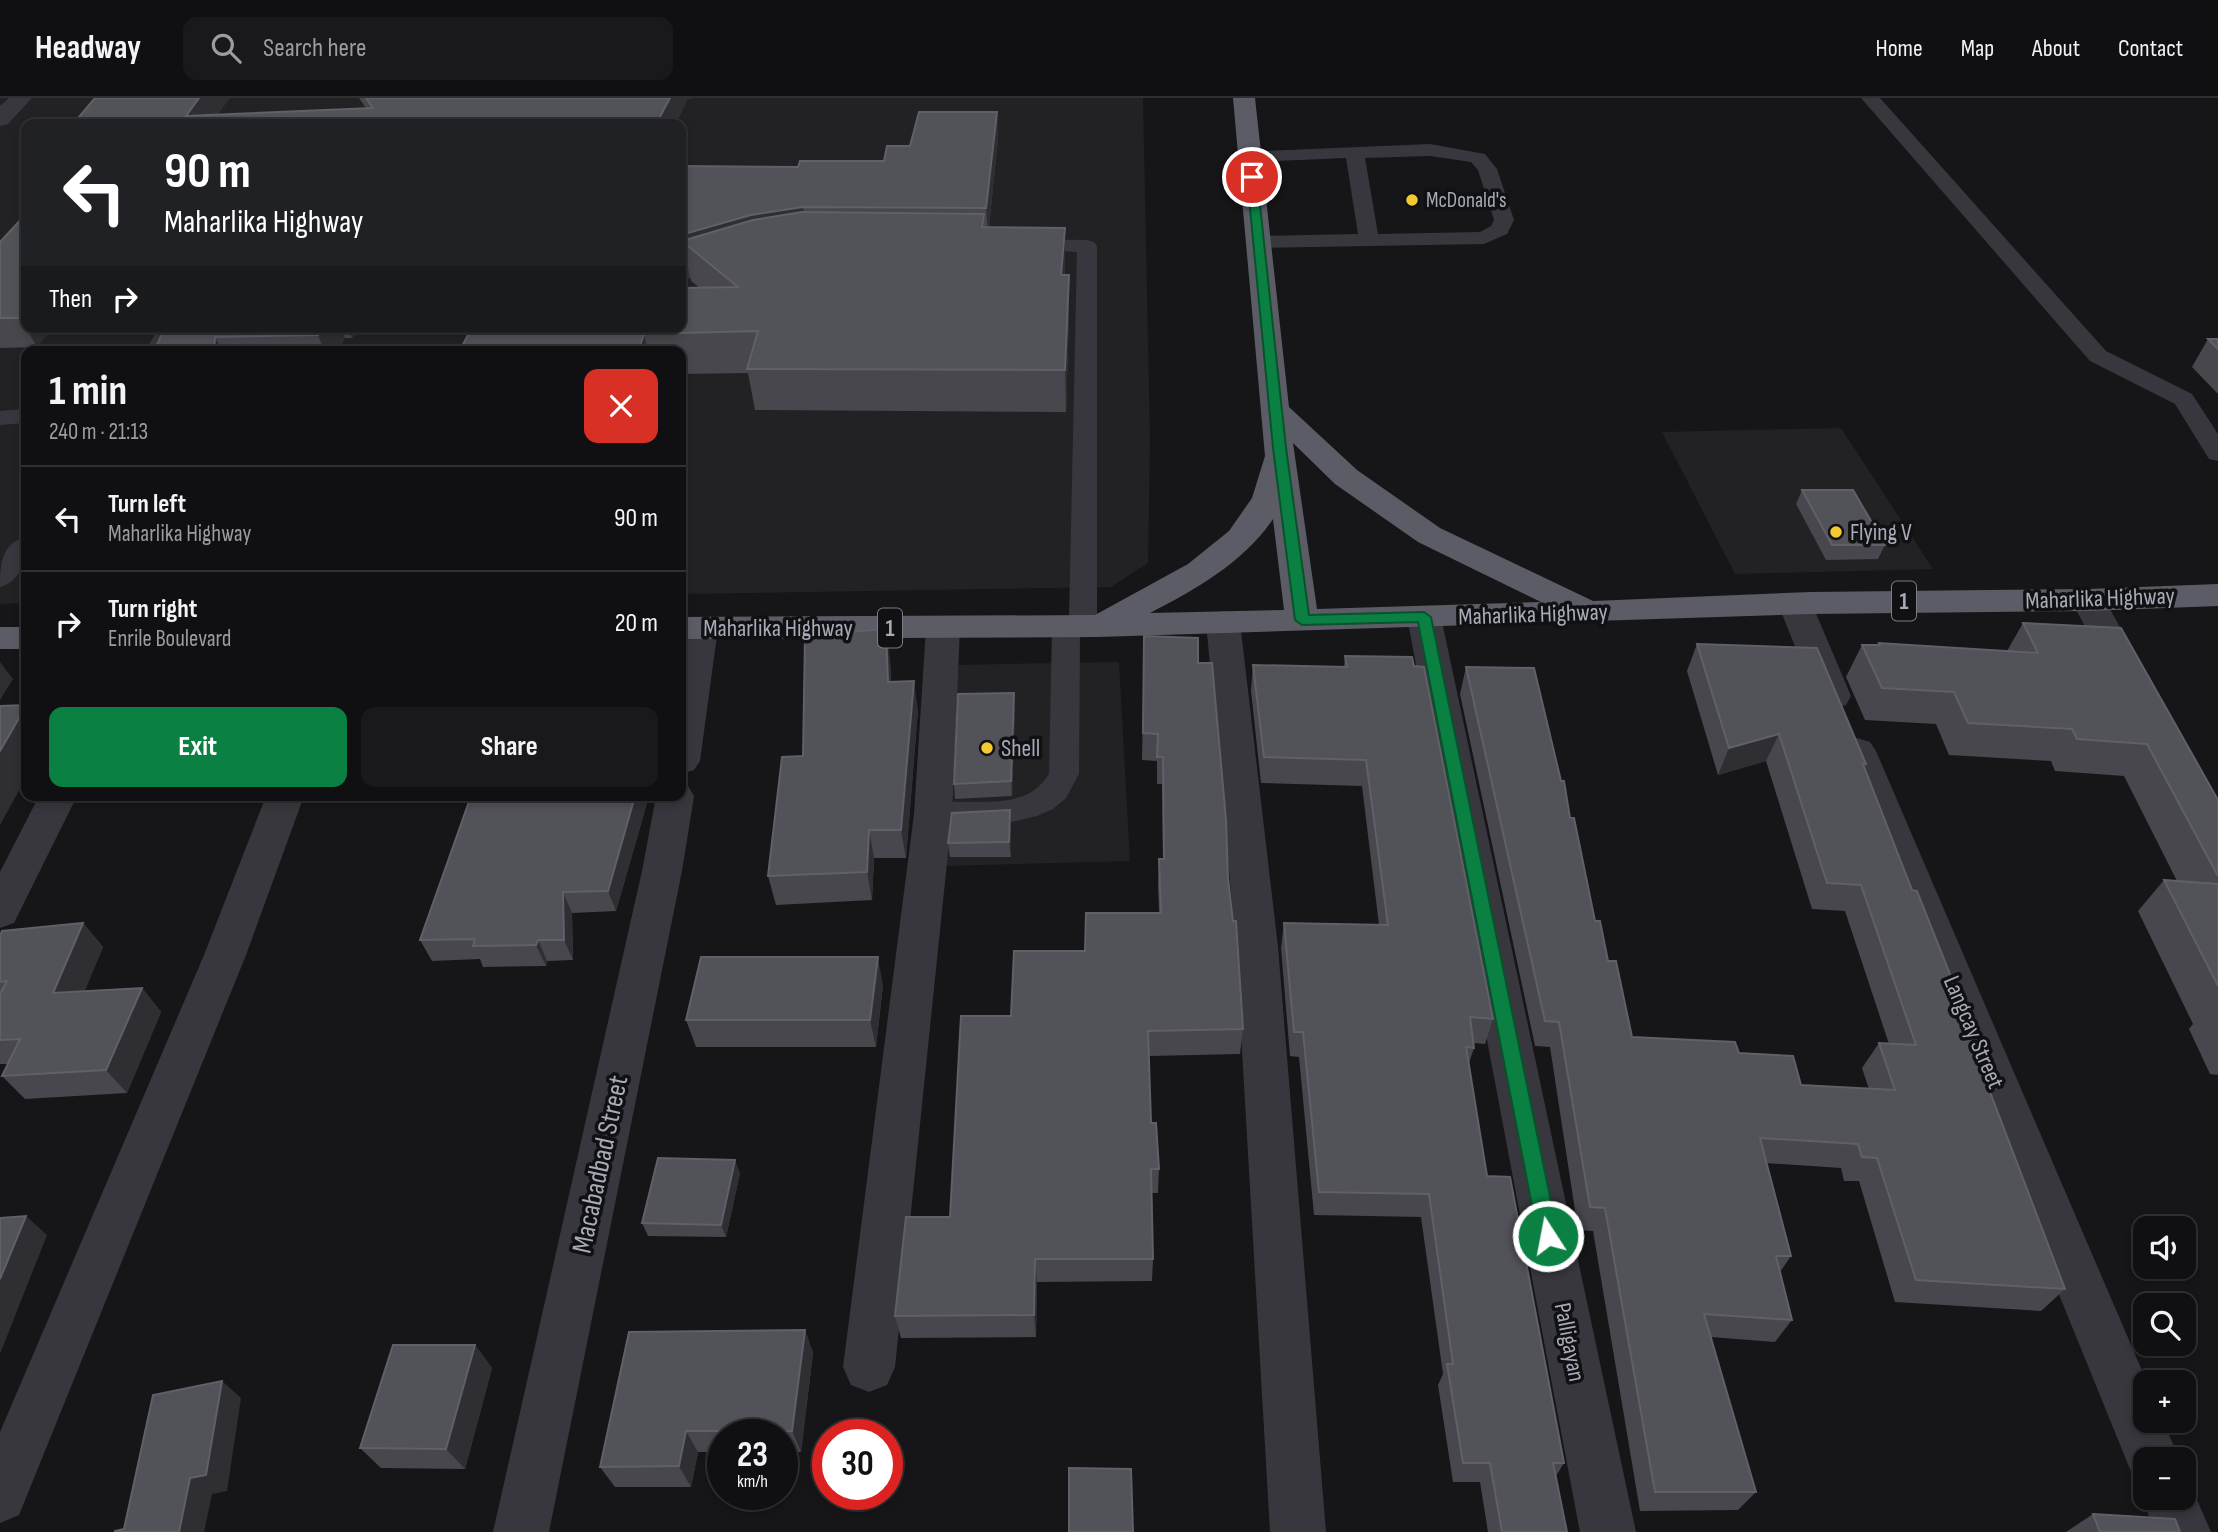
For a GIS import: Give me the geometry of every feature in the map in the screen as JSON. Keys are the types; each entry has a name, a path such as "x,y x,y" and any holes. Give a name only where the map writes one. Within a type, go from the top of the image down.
{"highway":[{"path":"1244,98 1279,448 1302,620"},
{"path":"1275,409 1346,477 1429,535 1590,612"},
{"path":"1083,626 1170,588 1209,563 1247,533 1268,498 1279,448"},
{"name":"Maharlika Highway","path":"691,628 1083,626 1795,604 2088,600 2218,595"},
{"path":"0,638 21,638"}],"street":[{"path":"0,119 21,98"},
{"path":"2088,600 2140,695"},
{"name":"Langcay Street","path":"1795,604 2148,1447"},
{"name":"Palligayan","path":"1424,617 1608,1532"},
{"path":"1223,622 1257,947 1298,1532"},
{"path":"686,694 691,628"},
{"path":"869,1367 933,814 943,628"},
{"path":"0,912 56,801"},
{"path":"0,1496 225,955 283,801"},
{"name":"Macabadbad Street","path":"521,1532 662,871 674,801"},
{"path":"2174,1510 2183,1532"}],"lane":[{"path":"1870,98 2098,356 2184,399 2218,454"},
{"path":"1250,156 1430,150 1478,158 1487,169 1504,220 1500,230 1483,238 1258,242"},
{"path":"1355,153 1369,240"},
{"path":"933,814 1018,810 1035,805 1059,786 1064,774 1083,626 1087,246 1005,245"},
{"path":"686,273 747,254"},
{"path":"0,418 21,416"},
{"path":"0,578 21,551"}],"shaded area":[{"path":"0,98 1143,98 1150,440 1148,563 1111,587 686,594 686,346 21,346 21,603 0,604"},
{"path":"1841,428 1933,569 1735,574 1662,432"},
{"path":"1119,662 1130,861 945,866 954,665"}],"building":[{"path":"95,98 199,98 186,116 373,108 366,98 670,98 659,119 77,119"},
{"path":"919,112 997,112 986,208 803,207 751,215 686,234 686,166 798,167 800,161 884,161 887,146 910,146"},
{"path":"802,212 984,214 982,227 1065,228 1061,275 1069,275 1065,370 747,369 758,331 686,333 686,288 738,287 686,244 686,240 753,220"},
{"path":"21,219 20,318 0,318 0,242"},
{"path":"162,333 319,333 215,337 214,346 157,345"},
{"path":"469,333 682,333 644,334 640,346 462,346"},
{"path":"2208,339 2218,339 2218,349"},
{"path":"1802,490 1853,490 1885,545 1832,545"},
{"path":"2023,623 2121,628 2218,800 2218,876 2147,744 2077,739 2072,729 1968,723 1954,692 1882,688 1862,645 1880,645 1879,643 2038,653"},
{"path":"886,629 888,682 914,681 901,830 869,830 867,872 768,876 782,757 803,756 805,636"},
{"path":"1144,636 1198,638 1198,663 1212,663 1226,820 1228,878 1233,921 1236,921 1243,1029 1148,1031 1151,1123 1156,1123 1159,1169 1151,1169 1153,1259 1035,1259 1034,1315 895,1316 906,1217 950,1217 961,1016 1011,1016 1014,951 1085,951 1086,913 1161,913 1159,859 1164,859 1163,757 1157,757 1158,734 1143,733"},
{"path":"1697,644 1817,648 1866,764 1863,764 1912,890 1917,891 1982,1055 1976,1055 2065,1289 1916,1280 1877,1158 1862,1157 1858,1144 1760,1138 1791,1256 1776,1256 1792,1320 1704,1314 1756,1492 1655,1492 1605,1208 1590,1207 1559,1022 1545,1021 1466,667 1534,668 1561,781 1564,781 1570,818 1574,818 1595,921 1600,921 1608,961 1616,961 1632,1037 1735,1042 1739,1053 1793,1056 1801,1085 1895,1090 1879,1043 1916,1045 1861,885 1827,883 1779,734 1729,748"},
{"path":"1345,656 1412,657 1414,666 1424,667 1493,1019 1470,1017 1474,1048 1466,1047 1487,1176 1510,1177 1564,1463 1553,1463 1567,1532 1502,1532 1490,1463 1463,1463 1447,1364 1453,1364 1429,1194 1319,1192 1303,1032 1294,1032 1284,923 1388,925 1366,760 1264,757 1253,665 1347,667"},
{"name":"Shell","path":"1014,693 1011,781 954,784 958,694"},
{"path":"21,705 21,715 0,751 0,706"},
{"path":"469,801 634,801 608,891 563,892 564,940 538,940 536,945 473,946 475,939 420,940"},
{"path":"1010,810 1009,842 948,843 952,813"},
{"path":"2164,880 2218,884 2218,986"},
{"path":"83,923 53,993 142,988 106,1070 2,1076 20,1039 0,1040 0,994 7,981 0,982 2,931"},
{"path":"701,957 878,957 870,1020 686,1020"},
{"path":"658,1158 735,1160 721,1225 642,1223"},
{"path":"26,1216 0,1279 0,1218"},
{"path":"805,1330 794,1419 707,1419 707,1431 686,1431 679,1466 600,1467 629,1332"},
{"path":"393,1345 475,1345 446,1449 360,1448"},
{"path":"222,1381 206,1475 190,1478 179,1532 115,1532 124,1529 153,1395"},
{"path":"1069,1468 1131,1469 1133,1532 1069,1532"},
{"path":"2093,1514 2175,1519 2180,1532 2100,1532"}],"place":[{"name":"McDonald's","path":"1412,200"},
{"name":"Flying V","path":"1836,532"},
{"name":"Shell","path":"987,748"}],"route":[{"path":"1252,177 1279,448 1302,620 1424,617 1548,1236"}]}
